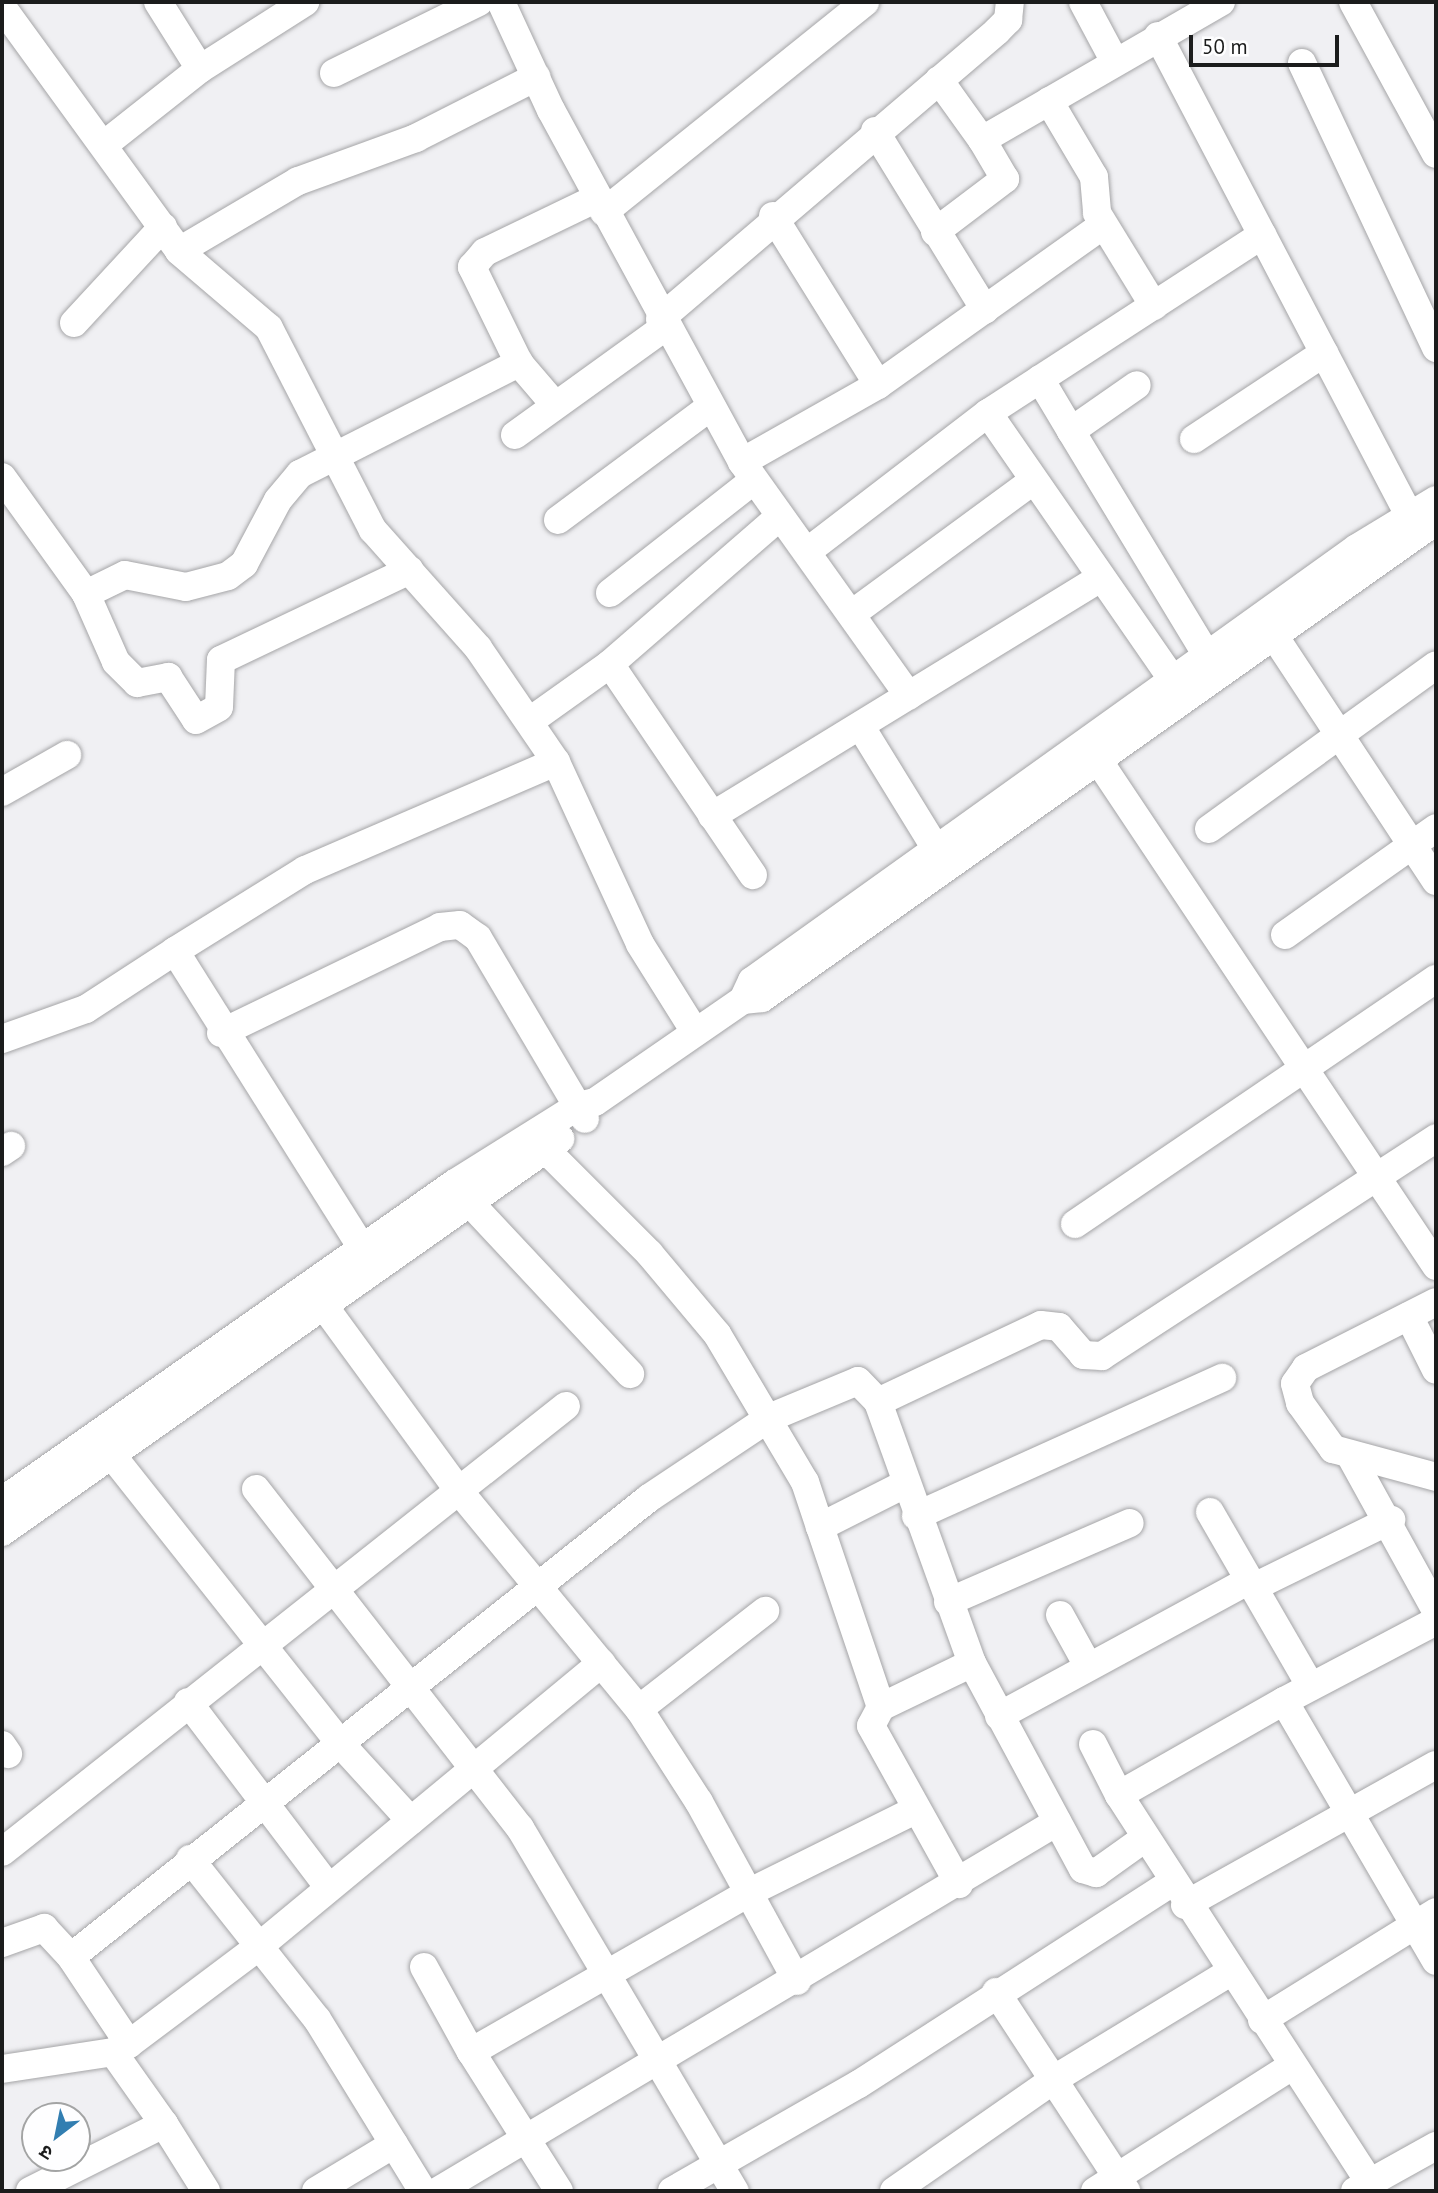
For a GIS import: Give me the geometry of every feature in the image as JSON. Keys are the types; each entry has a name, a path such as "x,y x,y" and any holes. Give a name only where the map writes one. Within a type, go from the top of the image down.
{"street":[{"path":"158,2 200,69"},
{"path":"334,73 480,2"},
{"path":"501,2 601,205 710,407 779,517 808,551 909,696"},
{"path":"555,405 519,363 474,262 601,205 865,2"},
{"path":"515,435 663,323 773,216 1008,20 1010,2"},
{"path":"1083,2 1114,60"},
{"path":"982,140 1114,60 1221,2"},
{"path":"1353,2 1436,154"},
{"path":"105,144 200,69 292,5"},
{"path":"2,7 105,144 179,251 269,328 333,457 373,530 410,570 530,721 556,762 640,944 695,1032"},
{"path":"1157,36 1324,353 1423,519"},
{"path":"1302,63 1436,348"},
{"path":"179,251 298,181 415,138 536,77"},
{"path":"935,232 1005,179 982,140 939,80"},
{"path":"1049,101 1094,177 1103,225 1154,306"},
{"path":"875,131 985,310"},
{"path":"773,216 878,385"},
{"path":"610,593 748,471 878,385 1103,225"},
{"path":"74,323 163,227"},
{"path":"808,551 988,413 1262,235"},
{"path":"1194,439 1324,353"},
{"path":"86,594 114,577 186,587 228,576 244,564 288,486 333,457 519,363"},
{"path":"1040,379 1208,657"},
{"path":"1070,431 1137,385"},
{"path":"558,520 710,407"},
{"path":"988,413 1099,579 1180,691"},
{"path":"2,477 86,594 129,678 137,683 168,677 196,720 219,707 216,673 221,660 410,570"},
{"path":"853,613 1032,481"},
{"path":"2,1502 93,1431 369,1259 743,1000 762,998 943,860 1268,625 1423,519 1436,500"},
{"path":"530,721 610,664 779,517"},
{"path":"712,816 1099,579"},
{"path":"1180,691 1208,657 1268,625"},
{"path":"1268,625 1436,881"},
{"path":"610,664 753,875"},
{"path":"1209,829 1436,666"},
{"path":"861,727 943,860"},
{"path":"1093,752 1305,1068 1374,1178 1436,1266"},
{"path":"2,792 66,755"},
{"path":"2,1039 86,1009 305,870 556,762"},
{"path":"1285,935 1436,828"},
{"path":"221,1033 440,927 460,925 478,938 586,1109"},
{"path":"175,951 221,1033 289,1125 369,1259"},
{"path":"1075,1224 1436,979"},
{"path":"2,1532 324,1306 369,1259 471,1204 546,1150 586,1109"},
{"path":"878,1402 1041,1325 1059,1326 1083,1355 1102,1356 1436,1138"},
{"path":"546,1150 649,1253 717,1334 769,1418 805,1482 881,1707"},
{"path":"471,1204 630,1374"},
{"path":"1436,1302 1298,1376 1296,1395 1320,1435 1350,1455 1436,1477"},
{"path":"324,1306 459,1491 537,1589 639,1709 750,1892 797,1981"},
{"path":"1409,1315 1436,1370"},
{"path":"916,1516 1222,1378"},
{"path":"71,1957 338,1741 537,1589 649,1498 769,1418 858,1381 878,1402 916,1516 972,1663 1057,1822 1090,1872 1145,1838"},
{"path":"2,1852 261,1643 566,1406"},
{"path":"93,1431 109,1455 338,1741 411,1821"},
{"path":"1350,1455 1391,1520 1436,1611"},
{"path":"820,1527 905,1483"},
{"path":"256,1489 520,1828 610,1972 656,2059 735,2191"},
{"path":"1210,1512 1310,1685"},
{"path":"999,1716 1088,1666 1252,1583 1391,1520"},
{"path":"948,1602 1130,1523"},
{"path":"639,1709 765,1611"},
{"path":"1060,1615 1088,1666"},
{"path":"1119,1795 1310,1685 1436,1621"},
{"path":"2,2069 121,2048 257,1948 602,1663"},
{"path":"959,1884 915,1810 871,1726 881,1707 972,1663"},
{"path":"1284,1701 1346,1815 1426,1918 1436,1961"},
{"path":"188,1702 329,1888"},
{"path":"1093,1744 1119,1795 1179,1894 1292,2066 1362,2187 1436,2146"},
{"path":"672,2191 717,2162 859,2084 996,1992 1179,1894 1346,1815 1436,1765"},
{"path":"471,2052 750,1892 915,1810"},
{"path":"438,2191 524,2135 797,1981 1057,1822"},
{"path":"190,1859 257,1948 317,2019 423,2191"},
{"path":"1262,2020 1426,1918"},
{"path":"2,1943 44,1928 71,1957 164,2124 206,2191"},
{"path":"424,1967 471,2052 559,2191"},
{"path":"894,2191 1056,2078 1230,1972"},
{"path":"996,1992 1056,2078 1113,2186 1292,2066"},
{"path":"30,2191 164,2124"},
{"path":"316,2191 394,2144"}]}
